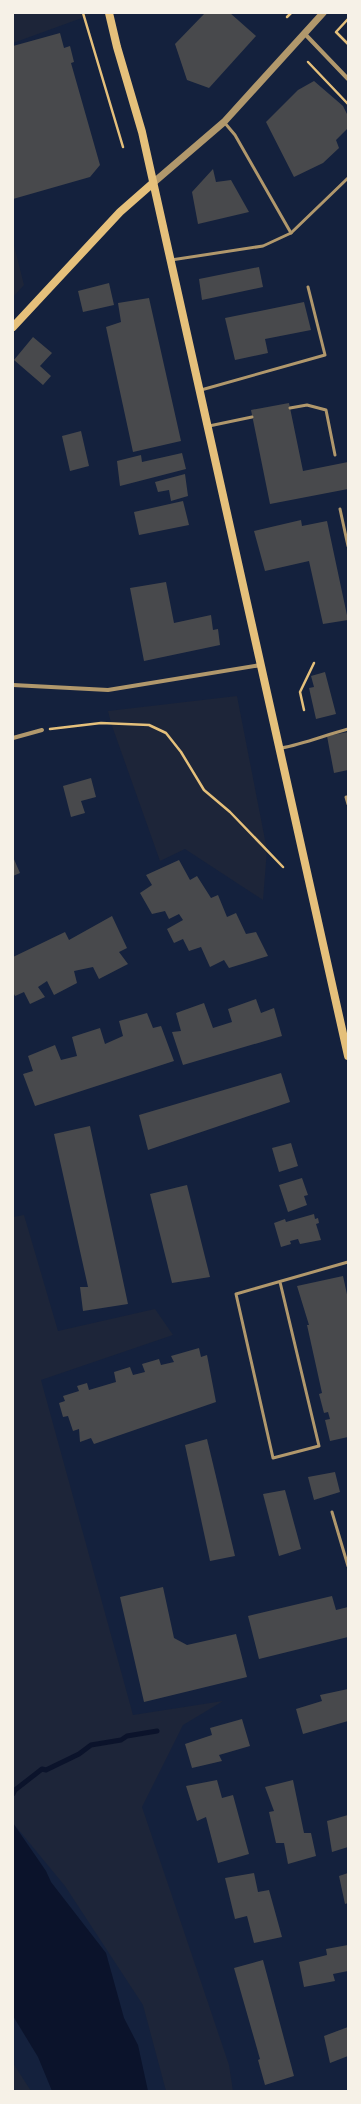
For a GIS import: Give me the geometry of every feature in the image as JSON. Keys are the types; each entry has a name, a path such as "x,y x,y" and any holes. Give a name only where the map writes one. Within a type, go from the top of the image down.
{"main road":[{"path":"109,13 117,47 142,132 348,1056"},
{"path":"13,327 120,212 153,183"}],"street":[{"path":"153,183 224,122 323,13"},
{"path":"304,33 348,79"},
{"path":"13,685 108,690 261,665"},
{"path":"13,738 42,730"}],"lane":[{"path":"224,122 235,135 291,233"},
{"path":"171,260 263,246 291,233 348,178"},
{"path":"199,390 325,355 308,287"},
{"path":"290,408 307,405 326,410 335,455"},
{"path":"207,426 252,417"},
{"path":"340,509 348,546"},
{"path":"279,748 299,745 314,738 348,729"},
{"path":"348,797 346,797 348,804"},
{"path":"280,1282 319,1446 273,1458 236,1294 348,1262"},
{"path":"332,1512 348,1566"}],"path":[{"path":"83,13 123,147"},
{"path":"287,17 291,13"},
{"path":"348,19 336,32 348,44"},
{"path":"308,62 348,104"},
{"path":"304,710 300,692 314,663"},
{"path":"42,730 101,722 149,724 166,733 181,752 204,790 230,812 283,867"}],"shaded area":[{"path":"13,13 90,13 90,15 13,43"},
{"path":"13,241 24,285 13,297"},
{"path":"237,696 267,850 263,900 185,849 160,861 108,711"},
{"path":"24,1215 58,1331 155,1309 173,1335 41,1380 133,1715 223,1701 183,1725 142,1807 229,2065 233,2091 166,2091 143,2005 65,1886 13,1823 13,1217"},
{"path":"13,1823 46,1871 51,1882 106,1953 124,2018 138,2045 148,2091 52,2091 38,2057 13,2016"},
{"path":"13,2063 31,2091 13,2091"}],"building":[{"path":"205,13 230,13 256,36 209,88 187,80 175,44"},
{"path":"60,33 64,48 70,46 74,62 71,63 100,165 90,177 13,199 13,46"},
{"path":"314,81 343,106 348,116 348,128 336,140 339,148 323,163 294,177 266,122 298,90"},
{"path":"213,169 216,182 231,180 249,212 198,224 192,192"},
{"path":"259,267 263,287 202,300 199,279"},
{"path":"109,283 114,305 83,312 78,291"},
{"path":"149,298 181,441 133,452 106,327 121,322 118,303"},
{"path":"304,302 311,330 265,339 268,353 235,360 225,318"},
{"path":"33,337 52,353 40,366 51,376 43,385 14,360"},
{"path":"289,403 303,471 348,462 348,489 270,504 251,410"},
{"path":"81,431 89,466 70,471 62,436"},
{"path":"182,453 186,469 120,486 117,461 141,455 142,462"},
{"path":"185,474 188,496 171,501 169,490 158,492 155,482"},
{"path":"183,501 189,525 139,535 134,512"},
{"path":"301,520 302,526 327,521 348,620 323,624 309,561 265,571 254,531"},
{"path":"166,582 174,623 211,615 213,630 218,629 220,645 144,661 130,588"},
{"path":"325,672 336,714 316,719 309,688 314,687 311,676"},
{"path":"348,732 348,770 334,773 327,736"},
{"path":"91,778 96,797 81,801 85,813 71,817 63,786"},
{"path":"13,857 20,873 13,876"},
{"path":"179,860 190,880 197,876 211,898 218,895 227,917 236,913 246,934 256,932 268,956 229,968 224,960 210,967 201,947 189,951 183,939 174,943 167,929 183,920 179,914 169,919 165,911 152,914 140,893 152,885 146,875"},
{"path":"112,916 127,948 119,952 128,964 99,979 93,967 74,971 77,983 54,995 47,981 38,987 45,997 30,1004 24,992 15,996 13,992 13,957 65,932 69,940"},
{"path":"256,999 261,1013 274,1008 282,1036 183,1065 172,1032 181,1031 176,1013 204,1003 213,1028 232,1022 228,1009"},
{"path":"147,1013 153,1028 161,1026 174,1061 35,1106 23,1074 33,1071 28,1056 55,1045 61,1060 77,1056 72,1037 100,1028 105,1044 123,1036 119,1021"},
{"path":"281,1073 290,1102 148,1150 139,1115"},
{"path":"90,1126 128,1304 83,1311 80,1287 88,1287 54,1134"},
{"path":"291,1143 298,1166 279,1172 272,1148"},
{"path":"302,1178 308,1195 304,1196 307,1205 288,1212 279,1185"},
{"path":"187,1185 210,1277 172,1283 150,1194"},
{"path":"314,1214 315,1219 318,1218 319,1223 316,1224 321,1240 300,1244 298,1239 290,1241 291,1244 281,1247 274,1223 285,1219 286,1222"},
{"path":"343,1276 348,1299 348,1437 330,1441 325,1420 330,1419 328,1412 324,1413 319,1394 322,1393 307,1325 309,1325 297,1286"},
{"path":"199,1348 201,1357 207,1355 216,1402 94,1444 91,1438 80,1442 79,1429 73,1431 68,1416 63,1417 59,1403 65,1401 63,1396 79,1391 77,1386 87,1383 89,1390 116,1382 114,1372 130,1367 133,1375 145,1372 142,1364 159,1359 161,1365 174,1362 171,1356"},
{"path":"207,1439 235,1556 210,1561 185,1445"},
{"path":"335,1472 340,1492 314,1500 308,1477"},
{"path":"285,1490 301,1549 279,1556 263,1494"},
{"path":"163,1587 174,1638 187,1645 236,1634 247,1677 144,1702 120,1597"},
{"path":"332,1596 336,1610 348,1607 348,1637 259,1659 248,1616"},
{"path":"348,1689 348,1721 303,1734 296,1709 322,1701 320,1695"},
{"path":"242,1719 250,1746 219,1755 222,1761 192,1768 185,1744 212,1735 210,1728"},
{"path":"217,1780 222,1798 233,1795 249,1854 218,1863 206,1817 197,1821 186,1786"},
{"path":"293,1780 304,1833 311,1833 316,1856 288,1864 284,1843 276,1843 269,1812 274,1811 265,1787"},
{"path":"348,1815 348,1847 332,1852 327,1821"},
{"path":"254,1873 258,1892 269,1890 282,1937 254,1943 247,1916 235,1919 225,1878"},
{"path":"348,1873 348,1903 345,1904 339,1876"},
{"path":"348,1945 348,1971 333,1974 335,1981 304,1987 299,1962 327,1955 326,1949"},
{"path":"263,1960 294,2076 265,2085 258,2060 260,2059 234,1968"},
{"path":"348,2027 348,2056 330,2063 324,2036"}],"waterway":[{"path":"13,1794 15,1790 42,1769 46,1770 79,1754 91,1745 121,1740 127,1736 157,1731"}]}
